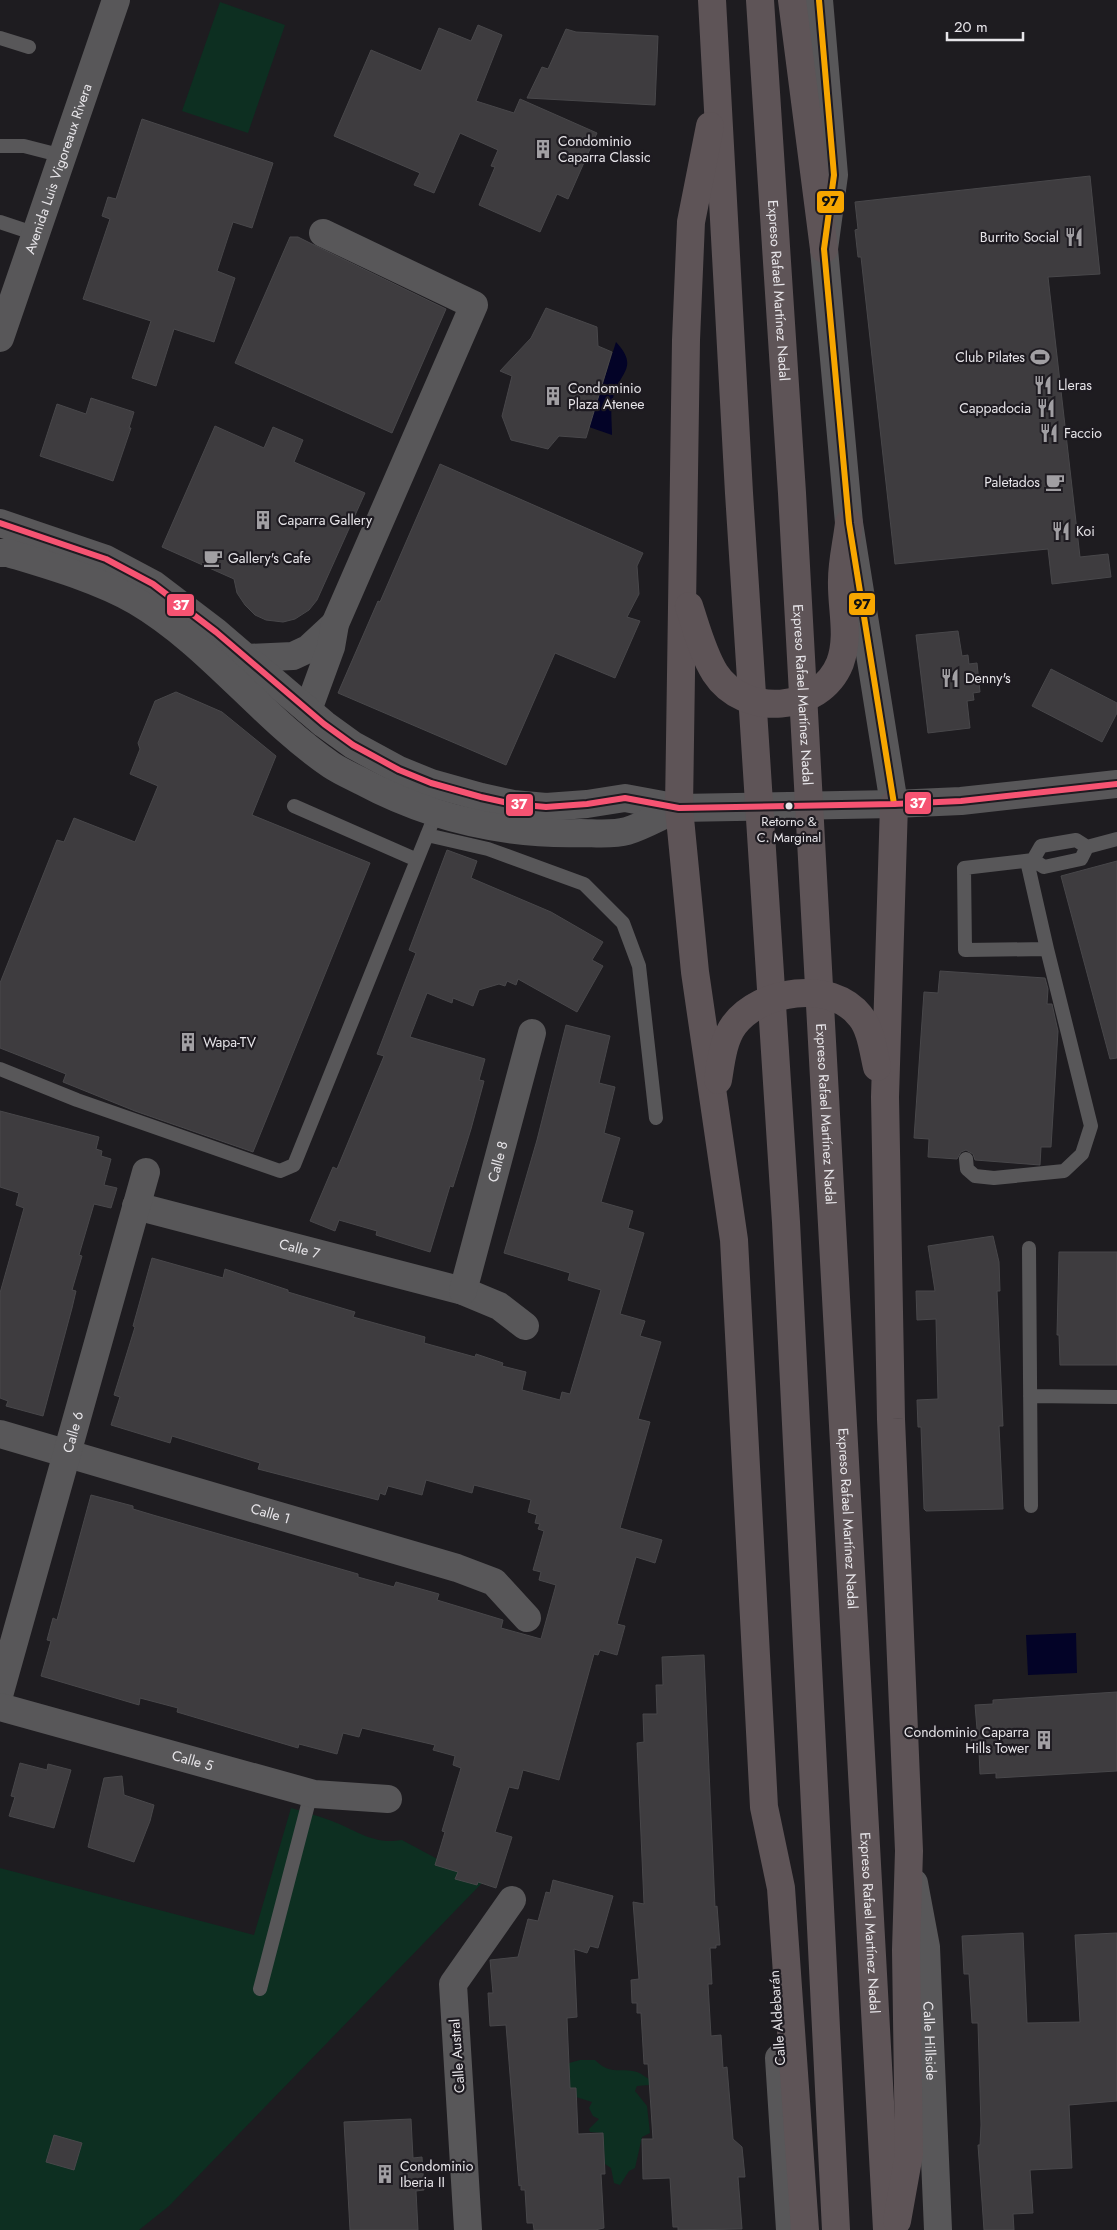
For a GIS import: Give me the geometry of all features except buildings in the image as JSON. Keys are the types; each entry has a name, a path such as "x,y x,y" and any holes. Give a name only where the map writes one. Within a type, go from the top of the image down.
{"highway":[{"path":"702,0 716,49"},
{"path":"712,0 739,493 786,1222 836,2230"},
{"name":"Expreso Rafael Martínez Nadal","path":"760,0 792,493 830,1220 887,2230"},
{"path":"792,0 824,249"},
{"path":"717,90 691,222 686,340 679,808 695,972 734,1240 764,1806 781,1888 805,2230"},
{"path":"683,588 708,657 715,673 724,683 737,693 767,704 790,704 802,700 823,688 840,663 846,632 842,579 849,523"},
{"path":"894,804 884,1097 892,1420 909,1851 906,1950 909,2154 896,2230"},
{"path":"714,1100 725,1042 734,1025 747,1011 761,1002 783,994 806,993 829,996 847,1003 860,1016 867,1028 884,1097"}],"street":[{"path":"819,0 834,175 824,249 849,523 894,804"},
{"name":"Avenida Luis Vigoreaux Rivera","path":"0,338 63,156 112,1"},
{"path":"308,710 331,647 335,624 474,305 323,233"},
{"path":"0,523 106,560 145,579 177,601 353,745 378,760 431,783 481,797 513,804 546,807 586,804 625,798 679,808 894,804 979,799 1117,784"},
{"path":"0,552 54,568 115,590 137,602 182,635 275,719 332,765 383,793 431,824 488,827 527,832 586,833 626,831 679,808"},
{"path":"247,658 292,656 308,649 335,624"},
{"name":"Calle 8","path":"463,1291 532,1033"},
{"name":"Calle 6","path":"0,1692 146,1172"},
{"name":"Calle 7","path":"136,1206 463,1291 499,1306 525,1326"},
{"name":"Calle 1","path":"0,1434 457,1568 494,1582 527,1618"},
{"name":"Calle 5","path":"0,1707 312,1793 388,1799"},
{"name":"Calle Aldebarán","path":"764,1806 790,2230"},
{"name":"Calle Hillside","path":"909,1851 926,1948 938,2230"},
{"name":"Calle Austral","path":"468,2230 453,1984 512,1900"}],"lane":[{"path":"0,38 29,47"},
{"path":"0,146 24,146 63,156"},
{"path":"0,222 36,234"},
{"path":"294,806 417,860"},
{"path":"0,1069 77,1100 280,1171 294,1165 431,824 488,849 584,884 623,923 639,966 656,1118"},
{"path":"1047,949 965,950 964,868 1030,860 1044,867 1081,859 1087,848 1117,839"},
{"path":"966,1159 967,1169 975,1176 994,1178 1064,1171 1082,1154 1091,1126 1047,949 1030,860 1041,846 1076,840 1087,848"},
{"path":"1029,1248 1031,1506"},
{"path":"1030,1396 1117,1397"},
{"path":"260,1989 312,1793"}],"green space":[{"path":"220,2 285,25 248,133 182,111"},
{"path":"291,1808 327,1819 374,1839 382,1841 402,1840 482,1883 169,2206 139,2230 0,2230 0,1868 254,1935"},
{"path":"580,2060 595,2060 611,2070 637,2072 652,2081 649,2085 637,2086 635,2091 647,2106 650,2133 642,2137 635,2168 629,2171 620,2185 614,2183 611,2168 605,2164 603,2133 590,2132 589,2129 599,2119 593,2116 589,2108 592,2102 576,2097 576,2088 562,2088 569,2063"}],"water":[{"path":"616,342 623,351 627,364 613,398 611,412 612,435 589,427"},
{"path":"1076,1633 1077,1673 1028,1675 1026,1635"}],"transit line":[{"name":"97","path":"819,0 834,175 824,249 849,523 894,804"},
{"name":"37","path":"0,523 106,559 153,584 216,632 324,724 353,745 399,770 431,783 481,797 513,804 546,807 587,804 625,798 679,808 894,804 961,801 1117,784"}],"place":[{"name":"Condominio Caparra Classic","path":"543,149"},
{"name":"Burrito Social","path":"1074,237"},
{"name":"Club Pilates","path":"1040,357"},
{"name":"Lleras","path":"1043,385"},
{"name":"Condominio Plaza Atenee","path":"553,396"},
{"name":"Cappadocia","path":"1046,408"},
{"name":"Faccio","path":"1049,433"},
{"name":"Paletados","path":"1055,482"},
{"name":"Caparra Gallery","path":"263,520"},
{"name":"Koi","path":"1061,531"},
{"name":"Gallery's Cafe","path":"213,558"},
{"name":"Denny's","path":"950,678"},
{"name":"Retorno & C. Marginal","path":"789,806"},
{"name":"Wapa-TV","path":"188,1042"},
{"name":"Condominio Caparra Hills Tower","path":"1044,1740"},
{"name":"Condominio Iberia II","path":"385,2174"}]}
